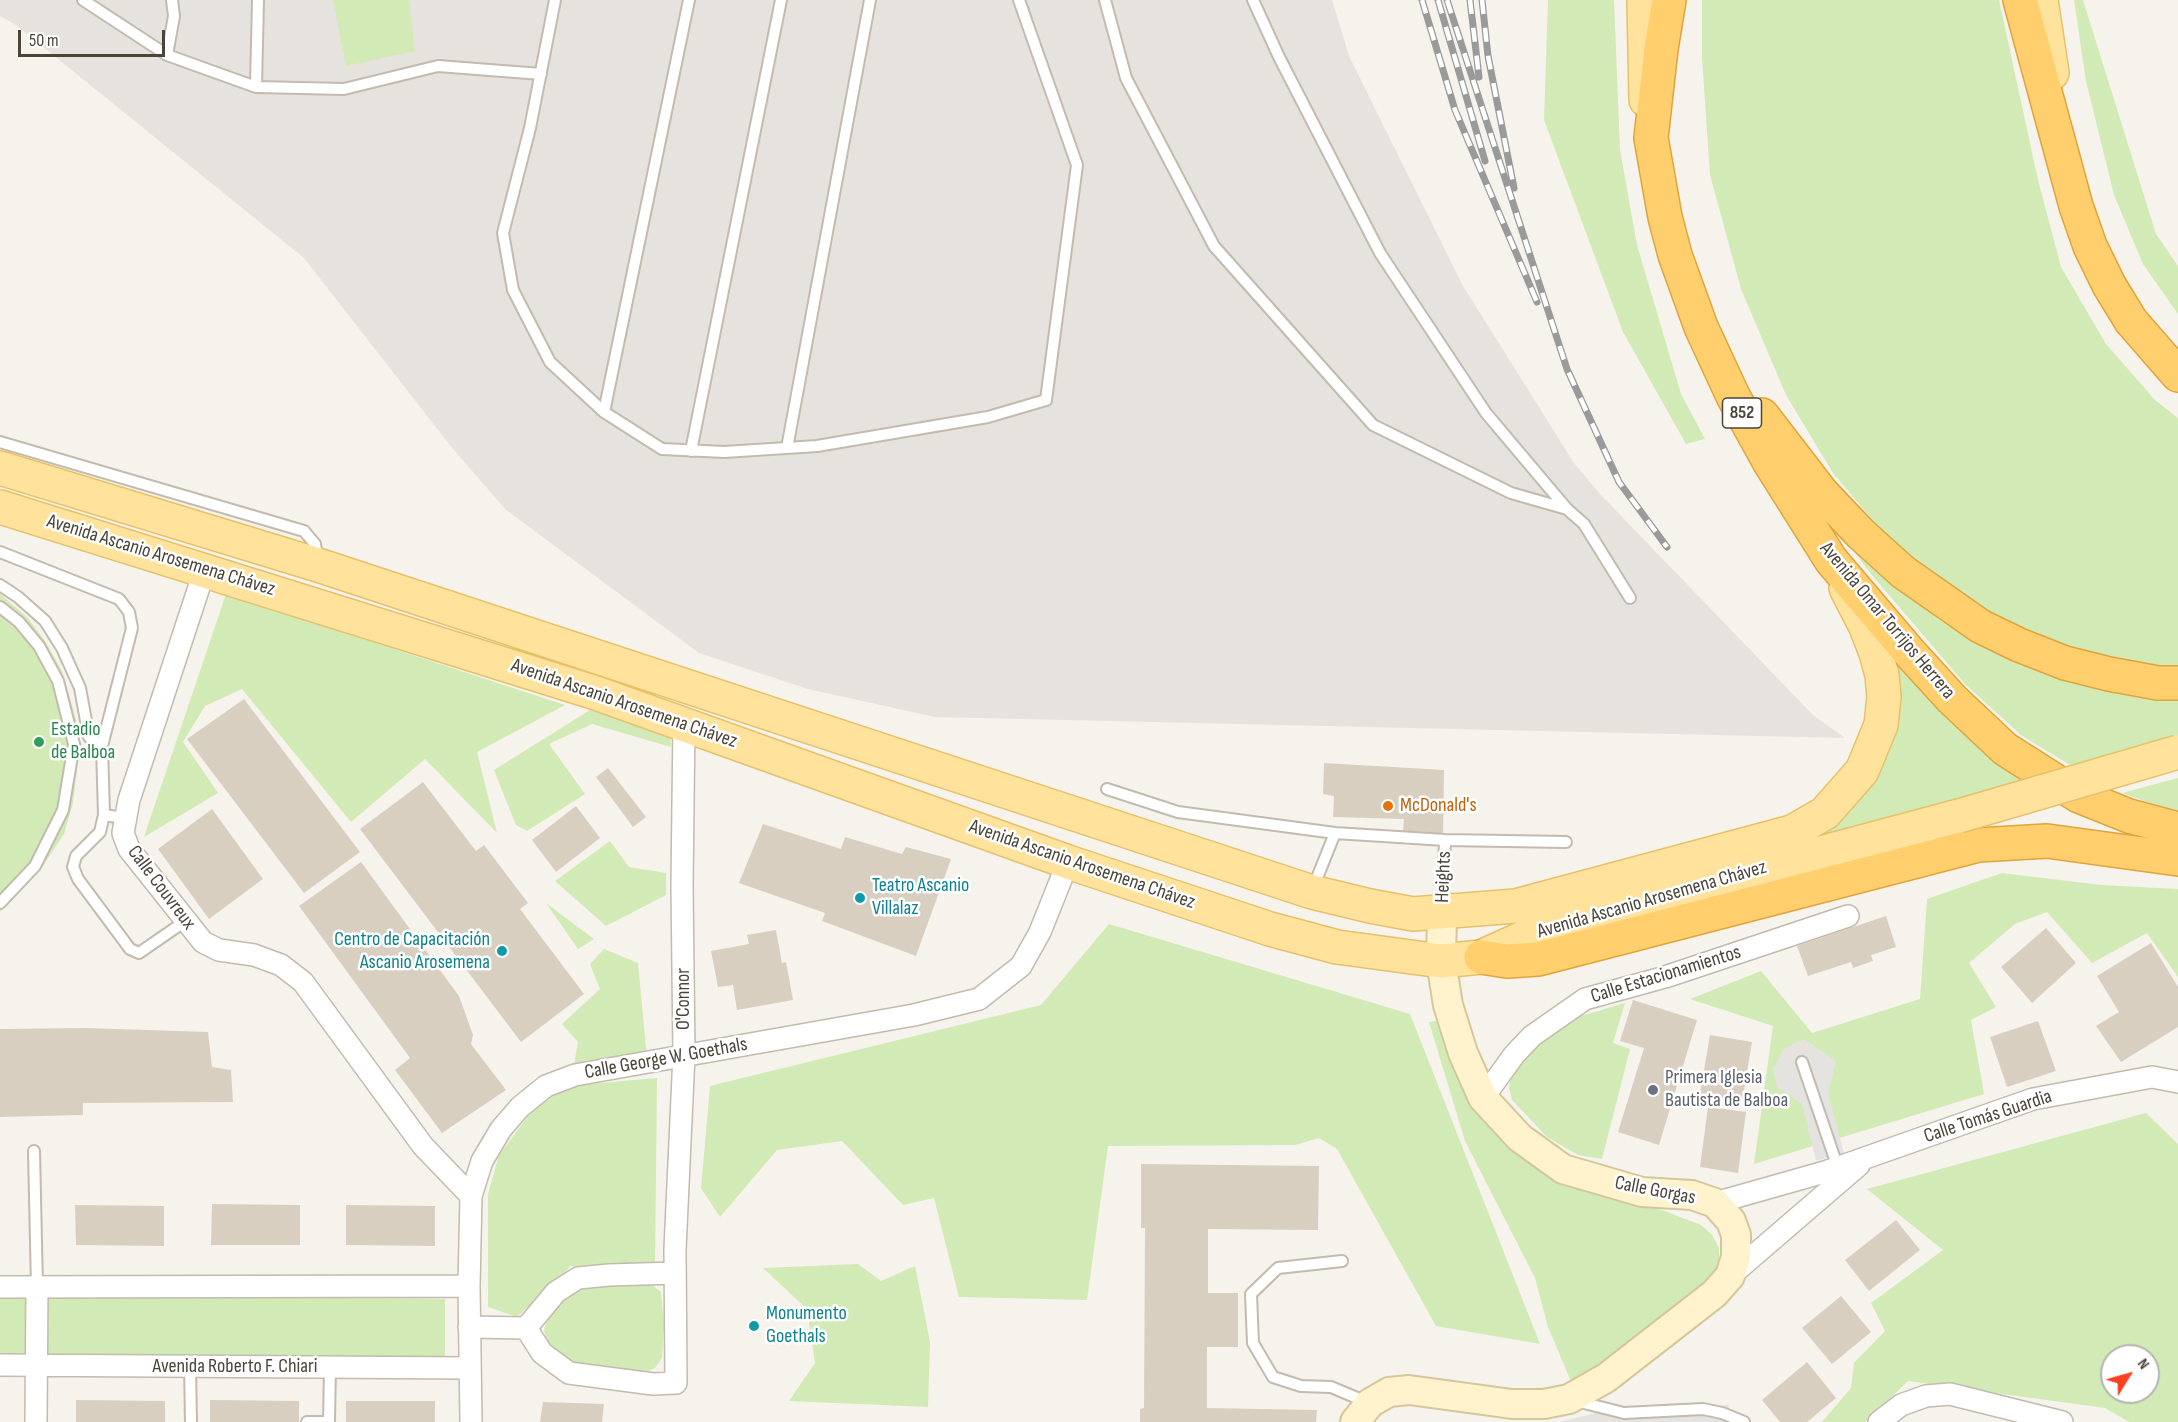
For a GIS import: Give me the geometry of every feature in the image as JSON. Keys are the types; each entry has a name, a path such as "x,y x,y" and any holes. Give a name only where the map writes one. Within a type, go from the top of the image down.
{"highway":[{"path":"1651,138 1660,50 1669,0"},
{"path":"2020,0 2076,206 2090,246 2109,285 2131,321 2178,375"},
{"name":"852","path":"1651,138 1675,255"},
{"name":"Avenida Omar Torrijos Herrera","path":"1675,255 1701,327 1733,396 1770,463 1831,560 1910,653 1952,699 2005,749 2079,796 2128,816 2178,829"},
{"name":"Avenida Omar Torrijos Herrera","path":"1675,255 1764,418 1822,493 1861,534 1903,572 1980,626 2019,645 2065,663 2109,674 2158,683 2178,683"},
{"path":"1481,957 1507,962 1538,959 1978,845 2047,841 2178,859"}],"main road":[{"name":"852","path":"1644,0 1646,98 1651,138"},
{"path":"2041,0 2066,164"},
{"name":"Avenida Ascanio Arosemena Chávez","path":"0,468 318,565 1312,892 1413,914 1528,903 1792,832 1826,813 1862,771 1875,746 1881,725 1884,697 1882,675 1866,627 1831,560"},
{"name":"Avenida Ascanio Arosemena Chávez","path":"0,507 202,580 684,723 1068,862 1301,938 1337,947 1441,961 1481,957 1552,925 1959,816 2178,752"}],"street":[{"name":"Calle Couvreux","path":"202,580 114,817 129,849 184,922 203,942 219,950 254,955 281,965 303,982 423,1146 471,1196"},
{"name":"O'Connor","path":"526,1328 542,1353 569,1373 653,1384 676,1383 675,1273 684,1055 682,885 684,723"},
{"name":"Calle George W. Goethals","path":"471,1422 469,1286 471,1196 482,1161 501,1129 520,1107 546,1086 575,1075 914,1015 979,999 1021,966 1040,932 1068,862"},
{"name":"Calle Gorgas","path":"1442,913 1441,961 1448,1005 1463,1053 1483,1098 1520,1138 1563,1169 1642,1192 1692,1195 1715,1203 1731,1221 1736,1235 1736,1257 1730,1276"},
{"name":"Calle Estacionamientos","path":"1483,1098 1514,1055 1532,1036 1557,1016 1585,999 1665,977 1848,916"},
{"name":"Calle Tomás Guardia","path":"1715,1203 1838,1168 2033,1099 2152,1077 2178,1082"},
{"name":"Calle Tomás Guardia","path":"1730,1276 1871,1155"},
{"path":"469,1327 526,1328 556,1292 578,1278 675,1273"},
{"path":"1362,1413 1389,1392 1408,1390 1512,1404 1544,1404 1569,1399 1606,1378 1714,1294 1730,1276"},
{"path":"0,1287 469,1286"},
{"path":"36,1422 37,1287"},
{"name":"Avenida Roberto F. Chiari","path":"0,1365 470,1368"},
{"path":"1879,1422 1901,1405 1926,1396 1950,1394 2062,1422"}],"lane":[{"path":"83,0 167,55 256,87 344,89 438,66 540,74"},
{"path":"167,55 174,16 172,0"},
{"path":"256,87 258,0"},
{"path":"555,0 503,233 513,290 549,362 604,412 662,449 724,452 817,446 988,417 1046,400 1077,165 1019,0"},
{"path":"604,412 689,0"},
{"path":"691,450 781,0"},
{"path":"787,448 870,0"},
{"path":"1105,0 1126,78 1214,246 1373,425 1511,493 1567,510"},
{"path":"1253,0 1279,57 1380,253 1486,413 1567,510 1584,524 1630,598"},
{"path":"0,442 304,531 315,544 318,565"},
{"path":"0,552 119,599 129,612 132,628 102,746 114,817 76,856 73,867 78,879 130,949 139,953 148,949 184,922"},
{"path":"0,585 18,597 45,621 62,648 80,688 89,737 102,746"},
{"path":"0,607 19,622 39,646 58,681 74,744 63,810 35,866 0,903"},
{"path":"1107,789 1178,812 1335,832 1445,840 1566,842"},
{"path":"1312,892 1335,832"},
{"name":"Heights","path":"1442,913 1445,840"},
{"path":"1802,1062 1838,1168"},
{"path":"34,1151 37,1287"},
{"path":"1342,1261 1278,1268 1251,1294 1253,1343 1273,1377 1300,1386 1331,1387 1362,1413"},
{"path":"190,1366 191,1422"},
{"path":"307,1422 327,1422 330,1367"},
{"path":"1569,1399 1624,1413 1703,1410 1722,1413 1744,1422"}],"shaded area":[{"path":"0,0 1332,0 1349,56 1463,286 1574,463 1600,494 1814,716 1845,738 935,717 808,689 699,653 505,509 449,444 304,258 16,25 0,16"},
{"path":"1804,1039 1836,1061 1828,1093 1844,1153 1816,1161 1802,1104 1777,1087 1773,1068 1784,1049"},
{"path":"1729,1405 1725,1422 1559,1422 1612,1409"}],"green space":[{"path":"333,0 409,0 415,51 346,66"},
{"path":"1548,0 1614,0 1620,150 1637,245 1681,394 1705,439 1686,444 1623,332 1544,120"},
{"path":"1702,0 1999,0 2038,180 2061,267 2106,344 2155,400 2178,418 2178,668 2142,666 2089,655 2034,635 1974,608 1898,550 1833,473 1786,395 1741,289 1710,175 1702,58"},
{"path":"2074,0 2083,0 2156,234 2178,266 2178,314 2143,264 2114,195 2086,81"},
{"path":"1828,517 1889,580 1942,622 1992,651 2038,670 2123,691 2178,698 2178,742 2078,770 2021,735 1965,684 1871,574"},
{"name":"Estadio de Balboa","path":"0,594 27,617 45,641 62,671 79,730 79,753 73,803 64,834 41,869 0,912"},
{"path":"226,594 565,705 477,752 497,833 425,759 351,822 242,689 205,706 183,742 218,793 144,837"},
{"path":"1888,643 2029,781 1790,847 1853,803"},
{"path":"590,710 670,734 671,747 592,724 549,744 585,794 527,831 516,825 494,770"},
{"path":"2178,778 2178,813 2122,793"},
{"path":"610,841 629,867 666,873 666,895 606,926 555,881"},
{"path":"2002,873 2101,885 2178,889 2178,977 2147,933 2092,963 2047,912 2015,924 1969,963 1996,1007 1971,1020 1984,1094 1754,1164 1773,1026 1690,999 1761,971 1812,1033 1920,999 1927,899"},
{"path":"546,903 594,939 578,949"},
{"path":"1109,924 1410,1014 1540,1344 1436,1326 1337,1149 1319,1138 1295,1145 1108,1146 1087,1300 959,1297 934,1198 903,1205 842,1141 777,1150 720,1217 701,1188 710,1086 1041,1005"},
{"path":"604,949 638,963 647,1058 574,1065 578,1042 562,1024 600,989 590,964"},
{"path":"1625,1003 1613,1043 1630,1049 1602,1159 1578,1155 1547,1137 1512,1100 1509,1088 1511,1074 1551,1032 1571,1019"},
{"path":"1436,1021 1471,1097 1608,1197 1662,1210 1701,1225 1712,1235 1719,1248 1719,1261 1714,1276 1573,1386 1548,1327 1535,1278 1465,1141 1429,1022"},
{"path":"657,1078 655,1265 571,1266 517,1317 488,1307 488,1194 499,1155 532,1111 567,1086"},
{"path":"2146,1113 2178,1144 2178,1422 2129,1422 2105,1408 1908,1381 1865,1422 1822,1422 1851,1388 1854,1363 1885,1331 1871,1303 1943,1250 1867,1189"},
{"path":"858,1264 881,1281 915,1266 930,1342 928,1407 789,1401 815,1363 807,1309 763,1268"},
{"path":"647,1281 661,1292 664,1325 662,1358 655,1368 646,1372 574,1365 549,1345 544,1331 550,1305 577,1287"},
{"path":"0,1288 36,1288 36,1353 0,1354"},
{"path":"48,1293 445,1299 445,1356 48,1356"}],"building":[{"path":"244,699 360,852 304,893 187,739"},
{"name":"McDonald's","path":"1324,763 1444,770 1443,835 1403,832 1404,819 1333,817 1334,796 1323,794"},
{"path":"608,768 646,817 633,827 596,777"},
{"name":"Centro de Capacitación Ascanio Arosemena","path":"423,782 476,851 484,845 528,903 520,909 584,994 521,1042 360,829"},
{"path":"576,806 600,838 556,872 532,840"},
{"path":"212,809 263,879 209,919 158,849"},
{"name":"Teatro Ascanio Villalaz","path":"763,824 841,849 845,837 902,854 906,847 951,859 916,956 822,921 825,913 739,883"},
{"path":"361,862 459,996 473,1035 471,1044 506,1090 442,1133 395,1070 410,1058 299,906"},
{"path":"1886,916 1896,947 1871,955 1873,961 1853,968 1851,962 1808,976 1797,946"},
{"path":"2046,928 2076,963 2032,1003 2001,967"},
{"path":"776,930 782,963 786,962 793,1000 737,1010 733,985 718,987 711,951 749,944 747,935"},
{"path":"2151,943 2178,987 2178,1027 2121,1062 2096,1026 2119,1012 2097,976"},
{"name":"Primera Iglesia Bautista de Balboa","path":"1633,1000 1697,1020 1659,1145 1618,1132 1644,1048 1620,1041"},
{"path":"2038,1021 2056,1071 2007,1087 1990,1037"},
{"path":"85,1028 208,1032 212,1067 231,1070 233,1102 83,1103 83,1115 0,1117 0,1029"},
{"path":"1710,1035 1752,1042 1742,1101 1700,1094"},
{"path":"1708,1107 1746,1112 1738,1173 1700,1167"},
{"path":"1141,1164 1319,1166 1318,1230 1208,1229 1208,1293 1238,1293 1238,1347 1207,1347 1207,1408 1317,1410 1316,1422 1140,1422 1140,1409 1144,1408 1145,1228 1141,1228"},
{"path":"212,1204 300,1205 300,1245 211,1245"},
{"path":"75,1205 164,1206 164,1246 76,1245"},
{"path":"346,1205 435,1206 435,1246 346,1245"},
{"path":"1896,1220 1920,1250 1869,1291 1845,1260"},
{"path":"1841,1296 1871,1332 1832,1364 1802,1328"},
{"path":"1807,1362 1836,1398 1807,1422 1780,1422 1762,1400"},
{"path":"76,1400 165,1401 165,1422 76,1422"},
{"path":"210,1400 299,1401 299,1422 210,1422"},
{"path":"346,1401 435,1401 435,1422 346,1422"},
{"path":"543,1402 604,1404 602,1422 540,1422"}],"railway":[{"path":"1422,0 1455,110 1537,302"},
{"path":"1438,0 1485,161"},
{"path":"1447,0 1567,369 1619,482 1667,547"},
{"path":"1470,0 1479,77"},
{"path":"1482,0 1488,56 1514,188"}],"place":[{"name":"Estadio de Balboa","path":"39,742"},
{"name":"McDonald's","path":"1388,806"},
{"name":"Teatro Ascanio Villalaz","path":"860,898"},
{"name":"Centro de Capacitación Ascanio Arosemena","path":"502,951"},
{"name":"Primera Iglesia Bautista de Balboa","path":"1653,1090"},
{"name":"Monumento Goethals","path":"754,1326"}]}
